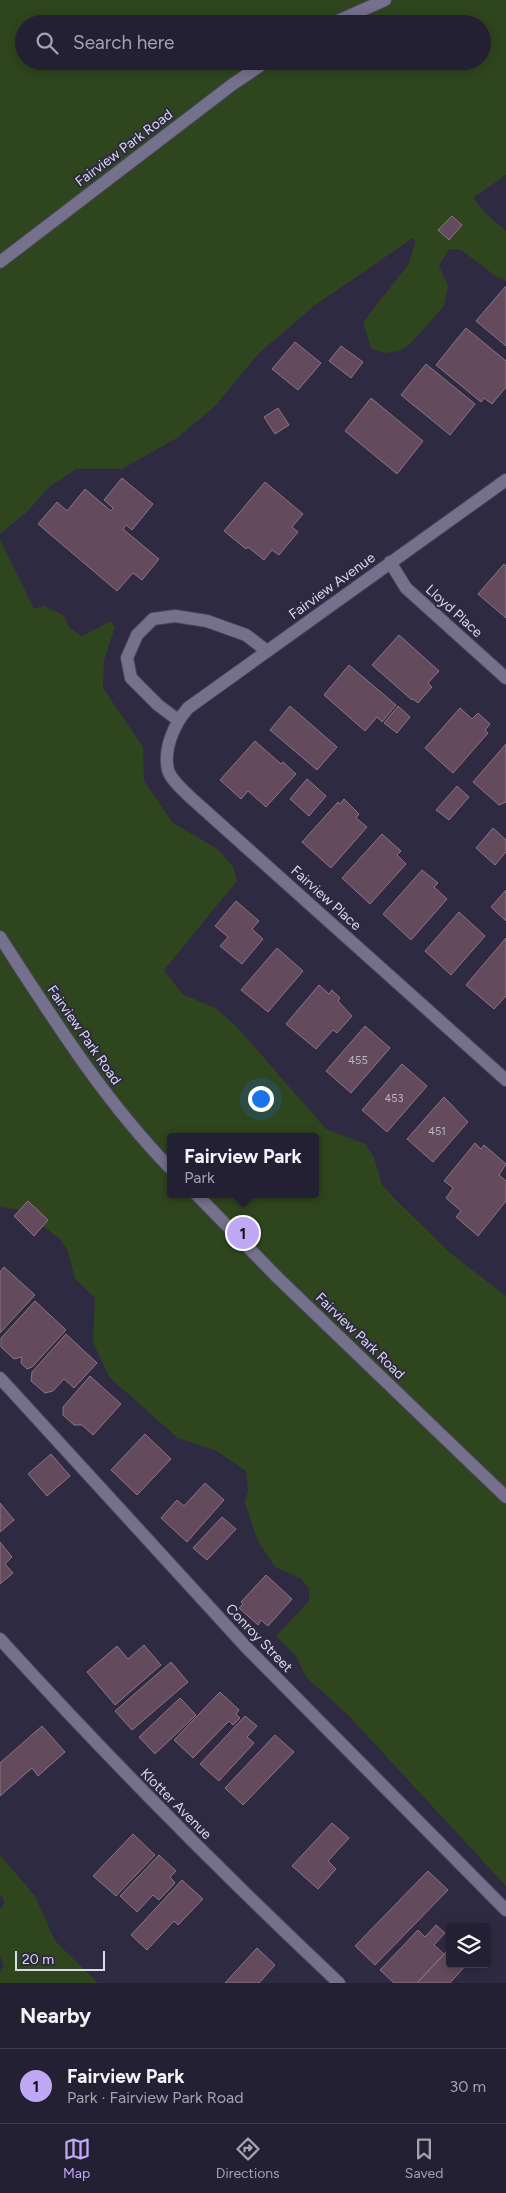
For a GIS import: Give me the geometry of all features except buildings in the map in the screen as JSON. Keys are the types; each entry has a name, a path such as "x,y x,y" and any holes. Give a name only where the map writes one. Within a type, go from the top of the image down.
{"street":[{"path":"351,15 385,0"},
{"name":"Fairview Park Road","path":"0,262 232,84 254,70"},
{"name":"Fairview Avenue","path":"178,720 188,708 506,480"},
{"name":"Lloyd Place","path":"390,562 406,588 506,678"},
{"path":"178,720 158,705 131,678 127,658 136,635 153,619 174,616 207,620 246,635 268,651"},
{"name":"Fairview Place","path":"178,720 171,737 168,757 168,770 176,782 506,1080"},
{"name":"Fairview Park Road","path":"0,937 54,1021 104,1090 167,1164"},
{"name":"Fairview Park Road","path":"200,1198 285,1285 506,1497"},
{"name":"Conroy Street","path":"0,1378 245,1646 506,1910"},
{"name":"Klotter Avenue","path":"0,1639 107,1756 254,1903 339,1983"}],"green space":[{"path":"0,0 506,0 506,175 473,198 487,215 506,231 506,281 497,277 461,250 449,249 439,266 448,285 444,306 411,343 399,351 384,353 371,348 363,322 408,265 416,241 413,238 314,306 259,353 215,406 177,438 122,469 76,469 49,487 27,512 0,534"},
{"path":"0,539 34,609 44,606 63,615 70,628 82,636 111,621 115,627 104,660 103,688 143,747 144,781 173,823 219,850 233,867 237,881 164,970 182,994 215,1008 236,1026 326,1129 365,1144 374,1157 382,1185 394,1198 450,1253 506,1296 506,1886 347,1714 307,1678 295,1655 276,1636 309,1601 309,1588 300,1578 275,1567 258,1541 245,1503 248,1490 246,1471 217,1451 178,1438 110,1378 93,1343 95,1298 75,1279 67,1249 59,1238 21,1210 0,1207"},
{"path":"0,1855 35,1896 55,1941 98,1983 0,1983 0,1972 4,1966 0,1955 0,1909 4,1904 3,1898 0,1896"}],"place":[{"name":"Fairview Park","path":"243,1233"}]}
